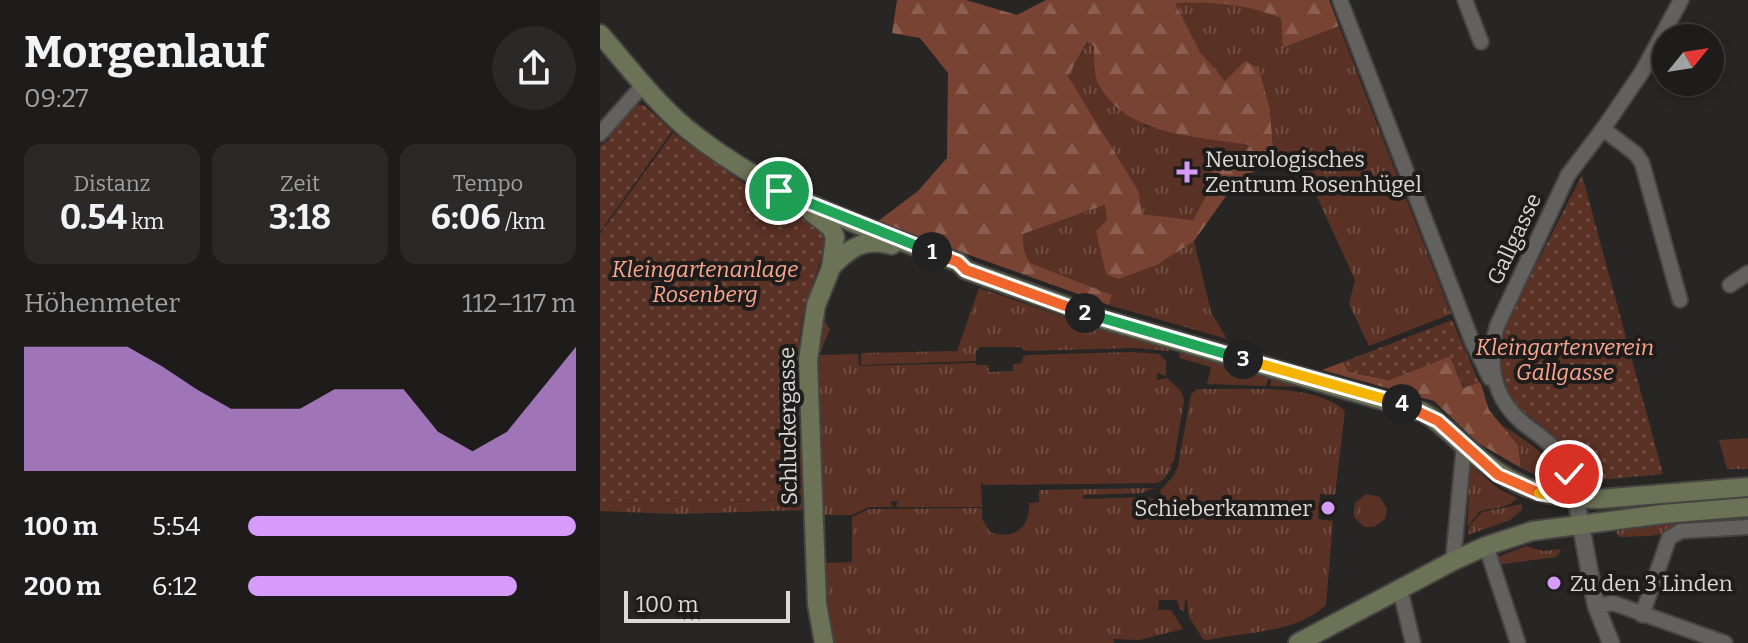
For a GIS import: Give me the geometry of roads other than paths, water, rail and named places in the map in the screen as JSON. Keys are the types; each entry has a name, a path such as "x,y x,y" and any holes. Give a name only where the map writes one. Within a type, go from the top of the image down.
{"main road":[{"path":"600,34 674,117 735,166 779,191 958,262 966,270"},
{"name":"Schluckergasse","path":"779,191 820,217 835,237 831,268 816,305 808,360 817,604 824,643"},
{"path":"831,268 856,245 879,241 1106,320 1400,404 1438,421 1498,475 1533,491 1576,499 1748,487"},
{"path":"1298,643 1453,561 1532,531 1748,507"}],"street":[{"path":"1340,0 1472,341 1512,414 1558,453 1569,474 1596,606 1611,643"},
{"path":"1465,0 1481,42"},
{"name":"Gallgasse","path":"1496,389 1492,356 1497,326 1568,175 1642,72 1681,0"},
{"path":"600,134 644,84"},
{"path":"1603,129 1636,154 1642,163 1680,300"},
{"path":"1730,285 1748,273"},
{"path":"1472,341 1497,326"},
{"path":"1453,561 1464,446"},
{"path":"1642,615 1665,547 1674,534 1743,528"},
{"path":"1486,546 1518,643"},
{"path":"1400,589 1413,643"},
{"path":"1596,606 1613,603 1725,643"}],"place":[{"name":"Neurologisches Zentrum Rosenhügel","path":"1187,172"},
{"name":"Schieberkammer","path":"1328,508"},
{"name":"Zu den 3 Linden","path":"1554,583"}],"park label":[{"name":"Kleingartenanlage Rosenberg","path":"705,282"},
{"name":"Kleingartenverein Gallgasse","path":"1565,360"}]}
